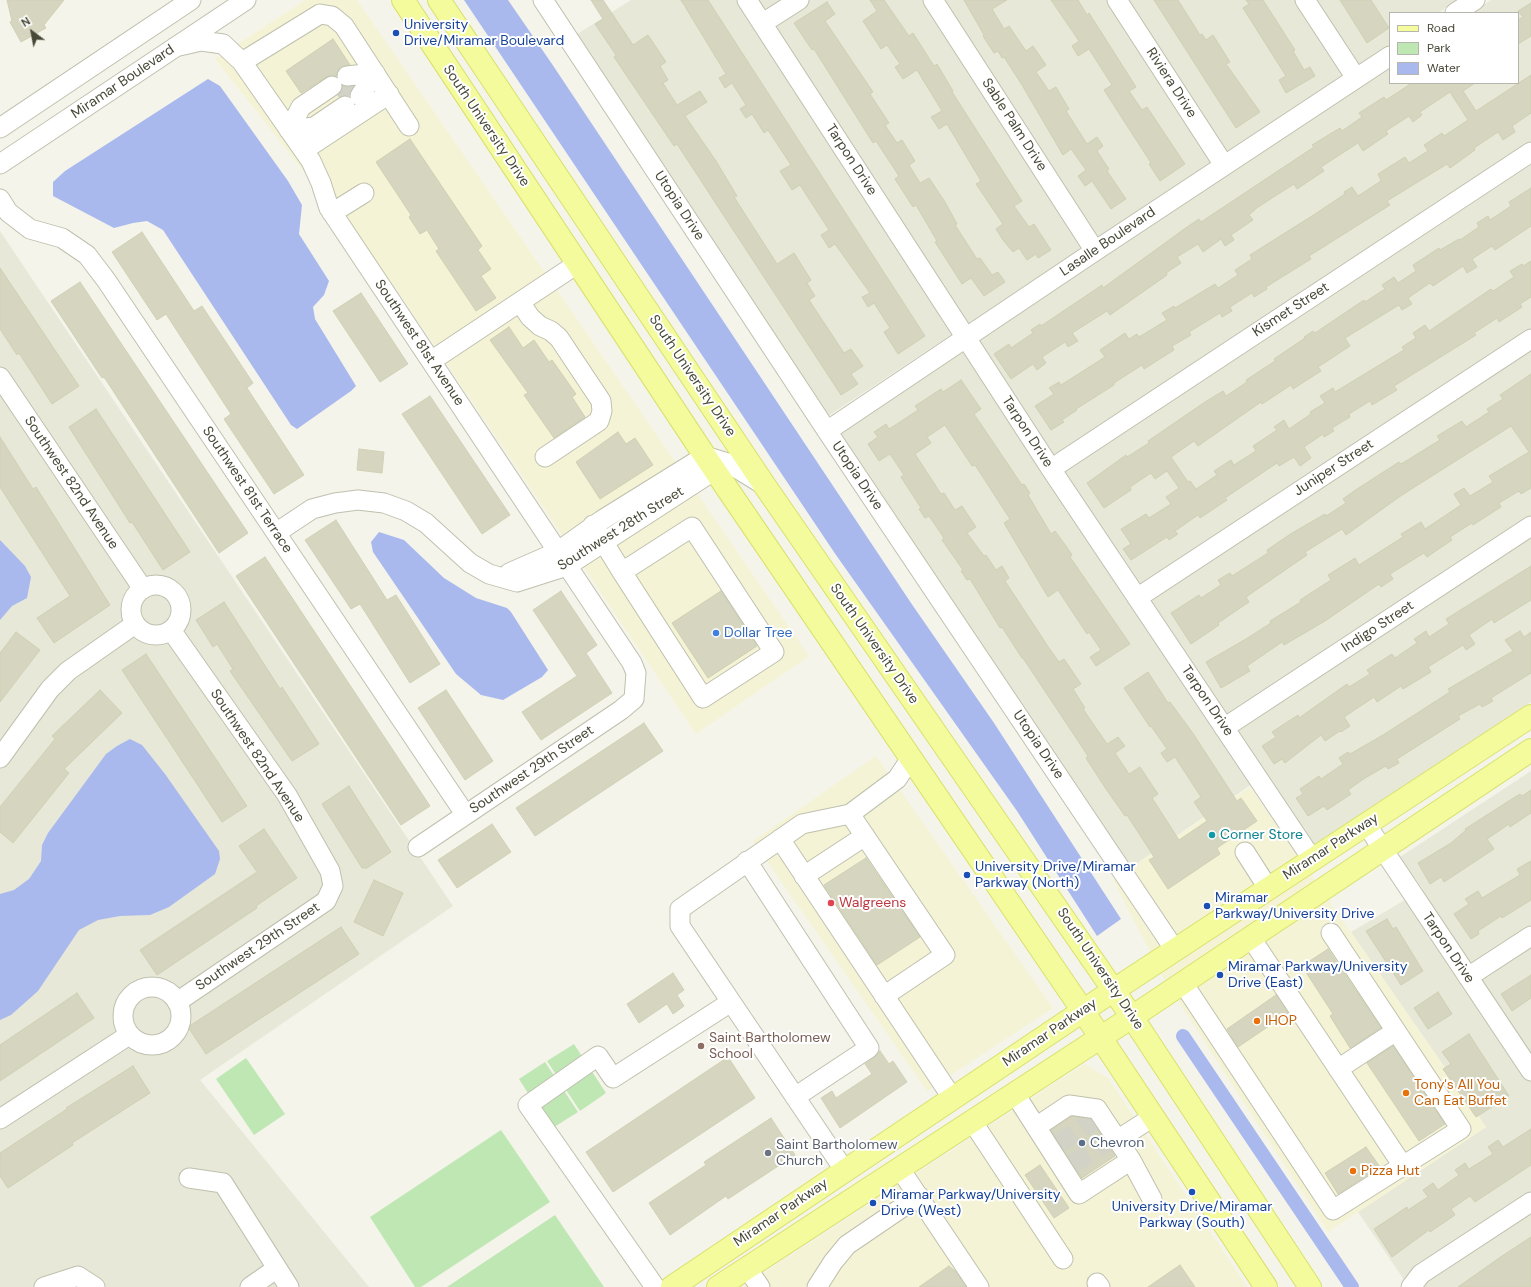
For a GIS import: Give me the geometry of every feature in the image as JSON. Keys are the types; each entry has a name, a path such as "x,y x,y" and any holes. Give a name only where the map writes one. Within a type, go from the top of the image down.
{"main road":[{"name":"South University Drive","path":"403,0 710,463 1083,1011 1266,1287"},
{"name":"South University Drive","path":"439,0 765,486 1114,990 1310,1287"},
{"path":"674,408 699,420 724,425"},
{"name":"Miramar Parkway","path":"672,1287 1114,990 1531,716"},
{"name":"Miramar Parkway","path":"718,1287 1132,1017 1531,750"},
{"path":"837,1210 848,1186 844,1171"},
{"path":"747,1268 743,1261 743,1250 748,1235"}],"street":[{"path":"0,128 191,0"},
{"name":"Miramar Boulevard","path":"0,164 246,0"},
{"name":"Utopia Drive","path":"543,0 827,431 1175,950"},
{"name":"Tarpon Drive","path":"748,0 1051,469 1312,859"},
{"path":"763,23 798,0"},
{"name":"Sable Palm Drive","path":"933,0 1095,251"},
{"name":"Riviera Drive","path":"1117,0 1224,165"},
{"path":"1305,0 1356,78"},
{"path":"1456,12 1474,0"},
{"path":"242,62 320,14 332,16 344,26 410,126"},
{"name":"Southwest 81st Avenue","path":"175,47 201,42 223,44 242,62 304,150 316,172 332,213 632,663 636,673 636,687"},
{"name":"Lasalle Boulevard","path":"827,431 1224,165 1389,57"},
{"path":"289,130 314,127 346,91 375,73"},
{"path":"304,150 389,94"},
{"name":"Kismet Street","path":"1051,469 1531,152"},
{"path":"332,213 364,192"},
{"name":"Southwest 81st Terrace","path":"0,199 8,212 30,229 62,238 87,255 106,280 465,814"},
{"path":"431,361 577,264"},
{"path":"520,302 530,317 540,326 551,331 559,338 601,401 602,411 599,421 545,457"},
{"name":"Juniper Street","path":"1137,598 1531,339"},
{"name":"Southwest 82nd Avenue","path":"0,377 143,589"},
{"path":"710,463 728,463 765,486"},
{"name":"Southwest 28th Street","path":"276,533 312,509 358,500 384,503 406,510 421,520 470,563 489,574 517,582 562,559 604,542 710,463"},
{"name":"Southwest 28th Street","path":"562,559 593,525 710,463"},
{"path":"593,525 622,572 703,698 774,652 692,526 622,572"},
{"name":"Indigo Street","path":"1224,728 1531,526"},
{"path":"159,586 174,593 181,608 180,616 171,630 156,635 148,634 135,624 131,609 133,601 143,589 159,586"},
{"path":"0,758 50,689 68,671 135,624"},
{"name":"Southwest 82nd Avenue","path":"171,630 287,795 330,871 333,886"},
{"name":"Southwest 29th Street","path":"418,847 621,710 634,699 636,687"},
{"path":"844,1171 680,926 680,909 802,824 850,814 896,779 911,758"},
{"path":"850,814 945,955 884,996"},
{"name":"Tarpon Drive","path":"1366,824 1531,1071"},
{"path":"804,876 865,836"},
{"path":"780,839 952,1099"},
{"path":"1245,852 1268,888"},
{"path":"747,861 869,1048 795,1097"},
{"name":"Southwest 29th Street","path":"177,1002 326,901 333,886"},
{"path":"1183,983 1333,1210 1461,1129 1332,933"},
{"path":"1468,978 1531,936"},
{"path":"1251,938 1403,1166"},
{"path":"154,988 163,990 171,995 177,1002 180,1011 180,1021 177,1030 164,1043 145,1045 136,1041 129,1035 124,1026 124,1008 128,999 135,993 144,989 154,988"},
{"path":"655,1287 528,1104 598,1056 612,1078 731,1002"},
{"path":"1338,1069 1396,1031"},
{"path":"0,1119 129,1035"},
{"path":"1015,1094 1036,1127 1054,1146 1068,1167 1079,1194 1131,1160"},
{"path":"1036,1127 1070,1105 1097,1109 1097,1118 1113,1140 1131,1160 1152,1199"},
{"path":"1113,1140 1153,1117"},
{"path":"972,1122 1063,1259"},
{"path":"900,1169 979,1287"},
{"path":"189,1178 224,1183 288,1287"},
{"path":"817,1287 833,1262 847,1245 919,1196"},
{"path":"1411,1287 1421,1274 1531,1202"},
{"path":"747,1268 760,1287"},
{"path":"250,1287 276,1269"},
{"path":"44,1287 78,1276 93,1284 95,1287"}],"shaded area":[{"path":"305,0 357,0 809,656 696,734 395,287 215,59"},
{"path":"631,0 1458,0 1440,12 1389,12 1389,46 828,416 571,38"},
{"path":"1491,0 1531,0 1531,702 1309,848 1265,775 1130,868 835,428 1389,67 1389,84 1519,84 1519,12 1473,12"},
{"path":"0,231 453,906 200,1080 369,1287 0,1287"},
{"path":"876,756 1053,1008 927,1091 753,841"},
{"path":"1531,771 1531,1287 1409,1287 1358,1212 1486,1127 1351,932 1423,889 1400,857"},
{"path":"1250,787 1486,1127 1328,1232 1165,981 1113,880"},
{"path":"1084,1064 1108,1078 1247,1287 742,1287"}],"green space":[{"path":"574,1044 606,1093 580,1111 547,1061"},
{"path":"246,1058 285,1114 254,1135 216,1079"},
{"path":"545,1062 578,1112 551,1129 519,1079"},
{"path":"501,1130 550,1202 421,1287 415,1287 370,1217"},
{"path":"555,1215 604,1287 447,1287"}],"water":[{"path":"464,0 508,0 552,64 911,603 994,723 1121,919 1097,936 1017,811 836,555"},
{"path":"208,79 220,86 288,181 302,205 299,234 329,281 324,295 313,307 315,319 356,386 297,429 291,425 163,230 147,221 114,228 53,196 53,182 65,171"},
{"path":"379,532 404,540 444,578 476,598 507,608 548,670 542,677 503,700 481,695 456,674 373,552 371,542"},
{"path":"0,540 25,566 31,577 27,598 12,606 0,620"},
{"path":"130,739 142,745 165,774 219,851 220,859 215,874 169,907 150,915 120,916 98,920 79,930 38,991 11,1015 0,1020 0,894 14,890 29,879 41,861 42,845 48,833 106,754"}],"building":[{"path":"7,0 64,0 44,25 46,28 21,42 10,22 12,21"},
{"path":"591,0 603,0 633,45 648,35 666,62 660,66 668,80 663,83 677,105 700,91 707,102 685,116 716,161 737,196 734,197 777,264 794,253 811,280 807,283 815,296 809,300 844,353 851,349 863,366 851,374 858,384 841,395 677,144 674,146 614,57 616,55 595,24 603,19"},
{"path":"681,0 708,0 925,336 898,354 884,332 890,328 874,303 868,307 862,297 870,293 835,244 829,248 821,235 829,230 800,185 792,190 780,171 791,165 768,130 764,133 752,114 746,118 740,109 746,105 732,83 725,88 719,78 726,74"},
{"path":"870,0 884,0 909,36 913,33 934,66 937,64 953,91 952,92 1022,201 1014,206 1029,227 1034,224 1051,250 1038,258 1036,254 1027,260 1019,248 1013,252 1003,240 996,229 1003,224 976,184 981,181 947,124 939,129 931,117 942,111 917,70 903,79 895,67 900,64 887,45 881,49 863,21 877,11"},
{"path":"964,0 1007,0 992,9 1004,29 1009,26 1026,51 1033,46 1046,65 1036,72 1049,91 1056,87 1069,109 1066,111 1087,144 1097,137 1103,146 1097,151 1109,169 1107,171 1126,199 1111,209 1092,181 1085,186 1078,176 1086,170 1071,149 1063,155 1004,57 1002,58 998,51 994,53 983,36 984,35"},
{"path":"1051,0 1078,0 1087,15 1089,13 1136,87 1129,91 1142,110 1147,107 1185,164 1160,181 1149,164 1151,163 1104,90 1112,85 1089,49 1078,56 1072,46 1079,41"},
{"path":"1154,0 1178,0 1200,35 1202,34 1206,40 1213,35 1230,62 1226,64 1260,112 1236,128"},
{"path":"1246,0 1263,0 1295,50 1293,51 1304,70 1310,67 1315,76 1286,93 1279,80 1286,76 1243,8 1249,4"},
{"path":"1340,0 1371,0 1389,28 1367,43"},
{"path":"827,2 835,14 825,21 873,92 870,94 889,123 885,125 897,143 902,140 915,161 909,165 920,183 929,178 945,202 957,224 955,225 977,259 980,258 992,275 998,272 1005,282 984,296 971,278 962,284 935,242 937,241 916,205 913,207 895,179 899,176 876,141 873,143 814,49 812,50 794,23"},
{"path":"1531,3 1531,36 1519,43 1519,19 1523,17 1518,11"},
{"path":"333,39 350,65 340,67 336,76 326,77 301,93 286,71"},
{"path":"1531,75 1531,113 1512,126 1515,132 1503,140 1498,132 1474,148 1475,150 1450,168 1447,164 1387,201 1390,205 1309,256 1311,259 1266,287 1267,289 1254,297 1252,293 1230,307 1232,311 1222,317 1220,313 1189,332 1191,335 1172,346 1174,350 1144,369 1142,365 1114,383 1114,385 1076,409 1077,410 1062,420 1064,422 1051,430 1035,406 1054,394 1049,388 1059,382 1061,385 1105,357 1100,350 1125,333 1129,339 1137,334 1139,337 1167,320 1162,313 1174,306 1175,308 1215,284 1218,288 1238,275 1235,270 1252,259 1250,255 1345,194 1344,192 1352,187 1358,196 1381,181 1378,174 1405,157 1409,163 1428,151 1424,145 1442,133 1444,136 1468,120 1450,92 1420,112 1422,115 1413,122 1409,116 1386,131 1388,134 1363,151 1358,143 1321,167 1324,171 1297,189 1294,184 1258,207 1249,215 1253,220 1231,235 1234,240 1225,246 1221,239 1203,252 1198,244 1177,257 1181,263 1166,273 1167,275 1110,315 1107,311 1072,333 1078,341 1068,347 1065,342 1042,357 1046,363 1037,370 1033,364 1011,379 994,354 1009,344 1011,348 1033,333 1031,330 1040,324 1041,326 1102,285 1103,288 1187,227 1199,219 1201,222 1314,147 1312,145 1340,128 1342,131 1362,117 1359,113 1384,97 1386,100 1410,84 1474,84 1463,91 1476,111"},
{"path":"410,139 482,246 478,250 491,269 481,276 496,298 476,311 436,251 439,249 427,230 420,234 409,217 411,215 376,162"},
{"path":"1531,188 1531,226 1495,250 1492,246 1472,259 1477,267 1467,273 1463,266 1433,286 1430,283 1408,298 1412,304 1402,310 1399,305 1345,338 1350,346 1318,367 1321,371 1293,389 1291,385 1262,404 1261,402 1198,446 1194,441 1171,457 1188,482 1190,481 1196,489 1217,475 1214,471 1231,460 1234,465 1256,451 1253,446 1277,430 1274,427 1284,420 1289,429 1311,414 1310,412 1325,403 1320,396 1333,388 1335,392 1404,350 1402,347 1416,338 1413,333 1425,325 1429,331 1491,289 1493,291 1514,277 1510,271 1531,261 1531,297 1520,304 1522,307 1499,322 1497,318 1474,333 1476,335 1394,386 1397,390 1372,405 1370,401 1349,414 1350,417 1332,428 1334,431 1324,437 1323,434 1304,447 1311,458 1300,466 1294,457 1279,466 1277,463 1225,498 1227,500 1200,518 1198,515 1175,531 1178,534 1169,540 1167,537 1131,560 1123,549 1131,544 1121,529 1146,514 1149,518 1171,504 1166,497 1179,488 1167,471 1155,479 1151,473 1130,487 1131,490 1104,508 1087,483 1126,455 1127,457 1149,443 1148,441 1205,402 1223,391 1226,396 1247,382 1246,380 1275,361 1274,359 1305,338 1304,337 1313,331 1315,333 1364,300 1365,302 1385,289 1382,285 1394,277 1398,283 1416,271 1413,265 1439,248 1440,250 1459,239 1460,240 1479,227 1477,223 1488,216 1490,220 1511,206 1509,202"},
{"path":"142,232 194,311 202,306 253,383 247,388 304,475 274,494 224,419 231,414 166,314 157,320 112,252"},
{"path":"0,268 79,386 52,404 19,353 17,355 0,329"},
{"path":"80,282 248,533 219,553 104,377 102,378 51,301"},
{"path":"361,293 408,364 380,382 333,311"},
{"path":"509,327 523,348 534,340 549,362 552,360 576,394 572,397 585,417 554,438 524,395 528,393 490,340"},
{"path":"1531,374 1531,488 1521,494 1519,491 1499,503 1501,507 1473,525 1472,523 1450,537 1452,540 1427,557 1424,553 1390,574 1393,579 1381,587 1379,584 1325,621 1284,645 1282,642 1247,666 1250,671 1221,688 1206,662 1271,623 1270,621 1301,602 1300,600 1331,580 1328,575 1355,558 1359,565 1403,537 1401,534 1421,522 1425,529 1461,505 1454,494 1464,488 1470,496 1493,482 1489,476 1529,452 1511,426 1402,495 1346,535 1342,529 1305,552 1307,555 1246,597 1249,602 1191,644 1171,613 1199,595 1201,598 1221,585 1218,580 1230,573 1232,576 1268,553 1267,550 1292,533 1325,514 1326,516 1346,503 1343,499 1354,491 1399,462 1401,464 1440,440 1437,436 1462,421 1466,427 1489,412 1487,409 1503,399 1500,395"},
{"path":"961,380 981,409 974,414 1022,485 1024,484 1030,493 1028,495 1051,534 1055,531 1066,546 1072,555 1070,557 1130,644 1096,666 1090,657 1101,650 1089,632 1087,634 1058,590 1048,597 1004,523 1010,519 975,465 972,466 945,425 927,437 931,443 915,454 941,494 944,493 955,510 962,506 976,527 967,533 984,556 986,555 996,570 1002,566 1009,578 1005,581 1049,648 1059,662 1064,659 1081,684 1073,689 1085,708 1083,709 1107,744 1118,737 1125,746 1115,753 1129,774 1140,767 1158,794 1152,798 1179,840 1207,821 1194,802 1201,797 1175,757 1167,762 1161,753 1167,749 1151,726 1150,727 1124,688 1148,672 1168,703 1170,702 1192,732 1237,801 1241,798 1257,821 1217,848 1220,854 1168,889 1149,860 1154,857 1127,815 1125,816 1106,789 1086,758 1088,756 1002,627 1000,628 970,579 967,580 961,571 963,570 942,540 944,538 929,516 925,518 919,509 921,508 901,477 904,475 890,454 879,461 868,444 878,437 874,432 886,424 889,429 918,410 915,406 941,389 943,392"},
{"path":"430,396 510,515 482,534 402,414"},
{"path":"96,409 190,552 163,570 132,522 130,523 69,427"},
{"path":"618,432 626,444 635,438 653,465 600,499 576,462"},
{"path":"0,437 33,489 36,487 110,605 54,643 37,618 70,596 0,487"},
{"path":"359,449 384,452 382,473 357,470"},
{"path":"336,520 387,600 396,595 440,664 410,683 360,604 351,609 305,540"},
{"path":"265,557 430,806 401,825 236,576"},
{"path":"1531,566 1531,600 1494,623 1492,619 1469,635 1475,644 1466,650 1463,645 1428,667 1431,672 1403,689 1401,686 1377,702 1374,697 1344,717 1350,726 1341,732 1340,731 1325,741 1321,735 1285,763 1282,759 1274,764 1262,746 1276,737 1272,732 1298,715 1299,718 1347,684 1349,687 1370,674 1367,670 1392,654 1395,658 1417,643 1414,639 1426,631 1429,637 1449,624 1446,619"},
{"path":"561,591 597,645 586,653 612,693 541,740 522,712 577,676 533,610"},
{"name":"Dollar Tree","path":"721,591 757,646 708,678 672,623"},
{"path":"224,602 280,689 282,687 319,744 292,761 230,671 233,669 217,644 213,647 196,620"},
{"path":"1520,631 1524,637 1531,632 1531,673 1491,698 1493,701 1482,707 1480,704 1458,716 1460,719 1397,759 1399,763 1388,769 1386,766 1365,778 1348,790 1351,794 1327,810 1324,806 1308,816 1296,798 1303,794 1300,789 1319,776 1321,779 1343,764 1339,758 1348,752 1350,754 1383,735 1450,692 1448,689 1513,651 1505,640"},
{"path":"16,632 40,650 0,702 0,653"},
{"path":"146,654 247,806 222,822 122,670"},
{"path":"100,690 122,713 64,769 69,773 13,843 0,832 0,807 55,739 52,736"},
{"path":"446,690 493,761 465,780 418,708"},
{"path":"644,723 663,751 535,836 516,808"},
{"path":"349,786 391,852 367,868 362,868 322,804"},
{"path":"1531,790 1531,813 1510,827 1509,824 1487,839 1494,849 1444,882 1441,877 1430,884 1418,863 1451,843 1466,830 1465,829 1520,794 1522,796"},
{"path":"492,824 511,852 457,888 438,860"},
{"path":"264,829 297,878 256,906 257,908 157,975 140,950 257,872 239,846"},
{"name":"Walgreens","path":"866,858 920,937 877,965 824,885"},
{"path":"1531,861 1531,900 1502,918 1501,916 1478,931 1479,934 1471,939 1454,914 1469,904 1465,899 1478,891 1482,898 1520,875 1517,869"},
{"path":"374,880 403,893 383,936 354,922"},
{"path":"1387,919 1393,929 1396,927 1423,971 1401,985 1366,931"},
{"path":"341,927 359,954 206,1054 188,1027"},
{"path":"1328,949 1381,1028 1350,1048 1330,1016 1333,1014 1302,966"},
{"path":"673,973 684,990 677,995 684,1006 673,1014 667,1004 639,1023 627,1004"},
{"path":"1531,975 1531,998 1512,1011 1501,994"},
{"path":"1438,992 1452,1014 1428,1029 1414,1008"},
{"path":"77,993 94,1018 0,1081 0,1045"},
{"name":"IHOP","path":"1276,995 1288,1013 1238,1047 1227,1029"},
{"path":"1469,1034 1509,1096 1476,1117 1443,1069 1451,1064 1442,1052"},
{"name":"Tony's All You Can Eat Buffet","path":"1393,1046 1445,1124 1419,1141 1367,1063"},
{"path":"880,1051 889,1064 893,1061 907,1082 840,1128 821,1098 832,1091 836,1098 872,1074 865,1064 875,1057"},
{"path":"728,1057 755,1098 613,1192 586,1152"},
{"path":"133,1066 150,1093 72,1143 73,1145 8,1188 0,1176 0,1153 67,1109 66,1108"},
{"name":"Chevron","path":"1072,1116 1091,1119 1115,1156 1082,1178 1051,1130"},
{"path":"771,1118 795,1155 728,1199 726,1196 670,1235 649,1203 706,1165 704,1162"},
{"path":"1531,1129 1531,1165 1475,1202 1470,1196 1451,1209 1455,1215 1430,1232 1429,1230 1392,1257 1374,1229 1407,1207 1408,1210 1428,1197 1423,1190 1433,1183 1438,1190 1459,1175 1455,1170 1465,1163 1469,1169 1493,1154 1488,1147 1498,1140 1503,1147"},
{"name":"Pizza Hut","path":"1366,1147 1380,1167 1338,1194 1325,1173"},
{"path":"1040,1165 1069,1208 1054,1218 1025,1175"},
{"path":"1531,1237 1531,1287 1458,1287 1502,1256"},
{"path":"1180,1265 1195,1287 1148,1287"},
{"path":"949,1266 955,1271 966,1287 919,1287"}],"waterway":[{"path":"1183,1036 1352,1287"}],"tunnel":[{"path":"336,93 352,83"},
{"path":"1058,1144 1093,1121"},
{"path":"1072,1164 1107,1142"}],"place":[{"name":"University Drive/Miramar Boulevard","path":"396,33"},
{"name":"Dollar Tree","path":"716,633"},
{"name":"Corner Store","path":"1212,835"},
{"name":"University Drive/Miramar Parkway (North)","path":"967,875"},
{"name":"Walgreens","path":"831,903"},
{"name":"Miramar Parkway/University Drive","path":"1207,906"},
{"name":"Miramar Parkway/University Drive (East)","path":"1220,975"},
{"name":"IHOP","path":"1257,1021"},
{"name":"Saint Bartholomew School","path":"701,1046"},
{"name":"Tony's All You Can Eat Buffet","path":"1406,1093"},
{"name":"Chevron","path":"1082,1143"},
{"name":"Saint Bartholomew Church","path":"768,1153"},
{"name":"Pizza Hut","path":"1353,1171"},
{"name":"University Drive/Miramar Parkway (South)","path":"1192,1192"},
{"name":"Miramar Parkway/University Drive (West)","path":"873,1203"}]}
